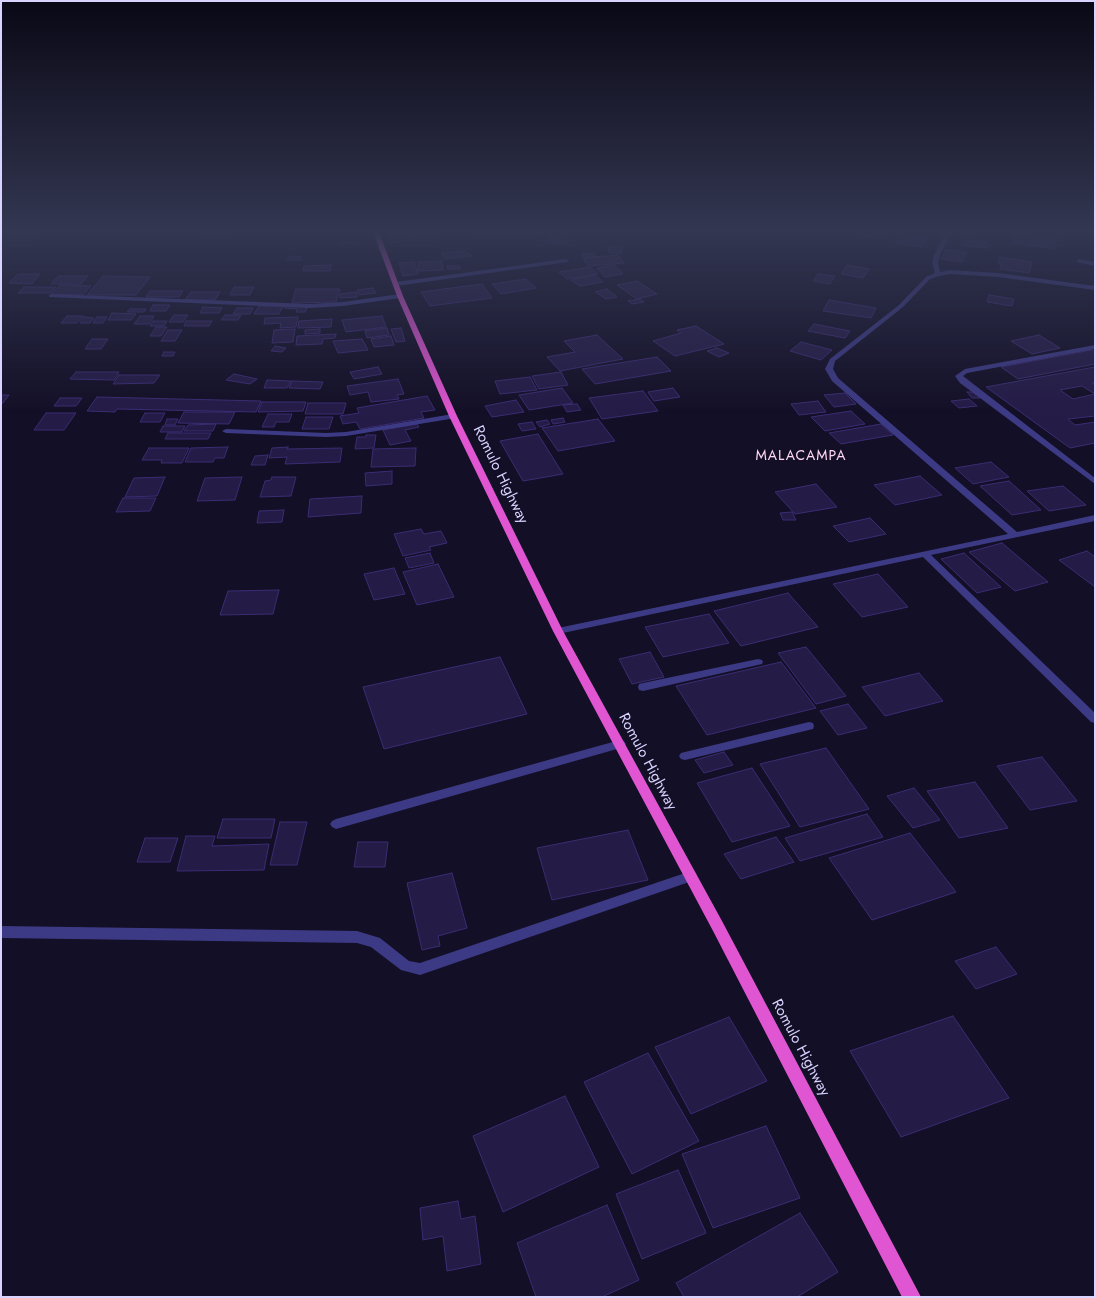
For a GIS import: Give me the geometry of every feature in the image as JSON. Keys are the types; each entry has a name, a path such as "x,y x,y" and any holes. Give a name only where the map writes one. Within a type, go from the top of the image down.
{"highway":[{"name":"Romulo Highway","path":"399,293 453,416 558,631 691,876 912,1297"}],"street":[{"path":"51,296 310,306 343,304 388,293"},
{"path":"914,293 901,306 832,360 828,369 835,379 1014,534"},
{"path":"1095,347 965,371 959,376 963,381 1095,482"},
{"path":"226,431 326,435 346,434 453,416"},
{"path":"558,631 1095,518"},
{"path":"925,554 1095,719"},
{"path":"643,687 758,662"},
{"path":"685,756 809,726"},
{"path":"336,824 620,744"},
{"path":"1,932 357,937 375,942 406,966 420,969 691,876"}],"building":[{"path":"18,293 50,293 50,293"},
{"path":"52,293 85,293 83,295 51,294"},
{"path":"89,293 138,293 136,295 87,295"},
{"path":"149,293 182,293 179,297 146,297"},
{"path":"191,293 220,293 215,300 185,300"},
{"path":"231,293 251,293 250,295 230,295"},
{"path":"295,293 339,293 336,302 292,303"},
{"path":"356,293 357,297 340,298 340,294"},
{"path":"358,293 376,293 359,295"},
{"path":"421,293 488,293 492,298 430,306"},
{"path":"596,293 611,293 617,297 606,299"},
{"path":"628,293 655,293 657,294 637,299"},
{"path":"989,295 1014,299 1012,306 987,302"},
{"path":"640,299 644,302 632,304 628,301"},
{"path":"829,300 876,308 871,318 823,311"},
{"path":"153,305 170,305 166,311 150,311"},
{"path":"259,306 283,306 279,314 254,314"},
{"path":"285,306 308,306 305,312 296,312 297,309 284,308"},
{"path":"203,307 222,308 219,313 200,313"},
{"path":"237,308 253,308 250,314 233,314"},
{"path":"130,309 146,309 144,312 127,312"},
{"path":"112,313 136,314 131,320 108,320"},
{"path":"174,315 188,315 183,322 169,322"},
{"path":"225,315 241,315 238,320 221,320"},
{"path":"67,316 83,316 77,323 61,323"},
{"path":"140,316 154,316 149,324 134,324"},
{"path":"382,316 386,327 346,332 342,320"},
{"path":"84,317 94,318 90,323 80,323"},
{"path":"97,317 107,317 103,323 93,323"},
{"path":"298,317 296,327 280,328 281,323 264,324 265,318"},
{"path":"332,319 331,327 298,328 299,321"},
{"path":"153,321 167,321 164,326 150,326"},
{"path":"186,321 212,321 209,326 184,326"},
{"path":"814,324 850,331 845,338 808,331"},
{"path":"696,326 724,344 675,356 653,341 681,333 677,330"},
{"path":"156,327 167,327 161,336 150,336"},
{"path":"387,328 389,335 367,338 365,331"},
{"path":"401,328 405,341 396,342 391,329"},
{"path":"295,329 293,342 272,343 274,330"},
{"path":"320,329 320,333 305,334 305,330"},
{"path":"168,330 182,330 175,341 161,341"},
{"path":"336,334 335,338 323,339 322,344 296,345 297,336"},
{"path":"597,335 623,359 560,371 547,357 575,352 564,341"},
{"path":"1039,335 1060,348 1032,354 1011,341"},
{"path":"391,336 394,345 374,347 371,339"},
{"path":"92,339 108,339 101,349 85,349"},
{"path":"362,339 368,350 338,353 333,341"},
{"path":"801,342 832,350 821,360 790,351"},
{"path":"275,346 286,348 282,352 271,351"},
{"path":"717,348 729,353 719,357 707,351"},
{"path":"1092,350 1095,352 1095,364 1018,379 1001,367"},
{"path":"164,352 175,352 173,356 162,356"},
{"path":"657,357 671,371 595,384 582,369"},
{"path":"378,367 382,374 354,379 350,372"},
{"path":"1095,367 1095,383 1092,383 1095,385 1095,394 1095,416 1068,419 1075,425 1095,422 1095,443 1070,448 986,387","holes":["1082,386 1095,394 1073,399 1060,390"]},
{"path":"76,372 119,372 114,380 70,379"},
{"path":"561,372 568,385 539,389 532,376"},
{"path":"234,374 257,379 250,384 226,380"},
{"path":"119,375 160,375 154,383 113,384"},
{"path":"530,377 537,390 500,394 495,381"},
{"path":"398,379 404,394 397,395 399,399 371,402 368,392 350,395 347,386"},
{"path":"267,380 291,381 287,388 264,388"},
{"path":"292,381 323,382 320,389 289,388"},
{"path":"562,388 573,403 529,410 519,395"},
{"path":"673,388 680,397 654,401 648,392"},
{"path":"643,391 658,411 602,419 589,398"},
{"path":"967,392 975,392 980,398 972,398"},
{"path":"845,393 856,404 834,407 824,395"},
{"path":"1,395 9,395 3,403 1,403"},
{"path":"427,396 435,410 421,412 424,418 360,429 356,422 343,424 340,416 359,413 357,408"},
{"path":"97,397 261,401 256,412 117,409 115,412 87,411"},
{"path":"60,398 82,398 76,406 54,406"},
{"path":"969,399 977,406 959,408 951,401"},
{"path":"516,400 524,412 492,417 485,406"},
{"path":"818,401 826,412 799,415 791,404"},
{"path":"262,402 306,402 303,411 258,412"},
{"path":"308,403 346,403 343,414 305,414"},
{"path":"577,404 581,410 567,412 563,405"},
{"path":"851,411 865,424 825,431 811,417"},
{"path":"184,412 235,412 229,424 178,423"},
{"path":"46,413 76,413 64,430 34,430"},
{"path":"145,413 165,413 160,422 140,422"},
{"path":"268,414 292,414 289,422 276,422 274,427 262,427"},
{"path":"306,417 333,417 329,429 302,429"},
{"path":"563,418 565,422 553,424 551,420"},
{"path":"167,419 178,419 175,425 165,425"},
{"path":"598,419 615,441 558,451 542,428"},
{"path":"547,420 550,424 540,427 536,422"},
{"path":"532,422 536,429 522,431 518,424"},
{"path":"216,424 213,431 184,431 188,425"},
{"path":"417,424 419,427 405,430 411,441 390,445 383,430"},
{"path":"881,424 893,435 841,444 829,433"},
{"path":"163,426 185,426 182,432 160,432"},
{"path":"168,433 211,433 208,439 165,439"},
{"path":"538,434 563,474 523,481 500,441"},
{"path":"366,435 376,435 374,448 355,449 357,437 366,437"},
{"path":"228,447 224,458 215,458 213,462 185,462 191,448"},
{"path":"288,447 287,449 342,448 340,462 285,464 287,457 269,458 272,448"},
{"path":"149,448 189,448 182,463 161,463 162,460 142,460"},
{"path":"416,448 415,466 371,467 373,449"},
{"path":"268,455 265,465 251,465 255,456"},
{"path":"991,462 1009,477 973,484 955,468"},
{"path":"392,471 392,484 366,486 365,473"},
{"path":"920,476 942,495 895,505 874,485"},
{"path":"165,477 157,496 125,497 134,478"},
{"path":"242,477 235,500 197,501 205,478"},
{"path":"272,477 296,477 291,496 260,497 265,481 271,480"},
{"path":"1009,481 1041,510 1012,515 980,486"},
{"path":"816,484 837,507 795,514 775,492"},
{"path":"1063,486 1086,505 1049,511 1027,491"},
{"path":"362,496 361,513 308,517 310,499"},
{"path":"123,498 156,498 150,511 116,512"},
{"path":"284,510 282,522 257,523 259,511"},
{"path":"792,512 796,520 783,520 780,513"},
{"path":"870,518 886,534 849,542 833,526"},
{"path":"421,529 424,534 441,531 447,543 429,547 431,550 403,556 394,534"},
{"path":"1002,543 1048,582 1015,591 969,552"},
{"path":"1087,551 1095,557 1095,587 1059,560"},
{"path":"430,553 434,563 409,568 405,558"},
{"path":"964,553 1001,587 977,593 941,559"},
{"path":"438,564 454,597 417,605 403,572"},
{"path":"394,568 405,594 374,600 364,574"},
{"path":"878,574 908,607 862,617 833,584"},
{"path":"279,590 273,614 220,615 228,591"},
{"path":"788,593 818,627 741,646 714,611"},
{"path":"709,614 729,643 663,657 645,627"},
{"path":"806,647 846,696 816,704 778,653"},
{"path":"650,652 664,677 632,684 619,659"},
{"path":"500,657 527,714 384,749 363,687"},
{"path":"781,662 816,708 707,735 676,686"},
{"path":"919,673 943,701 885,716 862,687"},
{"path":"848,704 867,728 838,735 820,711"},
{"path":"826,748 869,809 800,827 760,764"},
{"path":"724,752 733,765 704,773 695,760"},
{"path":"1042,757 1077,801 1030,810 997,766"},
{"path":"752,768 790,826 732,842 697,783"},
{"path":"975,782 1008,828 959,838 927,791"},
{"path":"914,788 940,820 913,828 887,796"},
{"path":"867,814 883,837 800,861 785,838"},
{"path":"223,819 275,819 271,838 217,838"},
{"path":"280,822 307,822 297,865 270,865"},
{"path":"628,830 648,880 552,900 537,848"},
{"path":"910,833 956,892 872,920 829,858"},
{"path":"186,836 215,836 212,846 269,844 264,870 177,871"},
{"path":"776,837 794,862 741,879 724,854"},
{"path":"145,838 178,838 170,862 137,862"},
{"path":"358,842 388,842 385,867 354,867"},
{"path":"452,873 467,928 438,936 440,946 422,950 407,883"},
{"path":"996,947 1017,974 976,989 955,961"},
{"path":"953,1016 1009,1098 901,1137 850,1051"},
{"path":"729,1017 767,1081 691,1114 655,1047"},
{"path":"648,1053 699,1141 632,1174 584,1082"},
{"path":"565,1096 599,1167 503,1212 473,1136"},
{"path":"766,1126 800,1198 713,1228 682,1154"},
{"path":"678,1170 706,1233 642,1259 616,1194"},
{"path":"458,1201 461,1219 475,1216 481,1264 447,1271 443,1236 423,1240 420,1208"},
{"path":"607,1205 639,1280 602,1297 536,1297 517,1243"},
{"path":"800,1213 838,1272 797,1297 684,1297 676,1283"}],"district":[{"name":"MALACAMPA","path":"801,457"}]}
